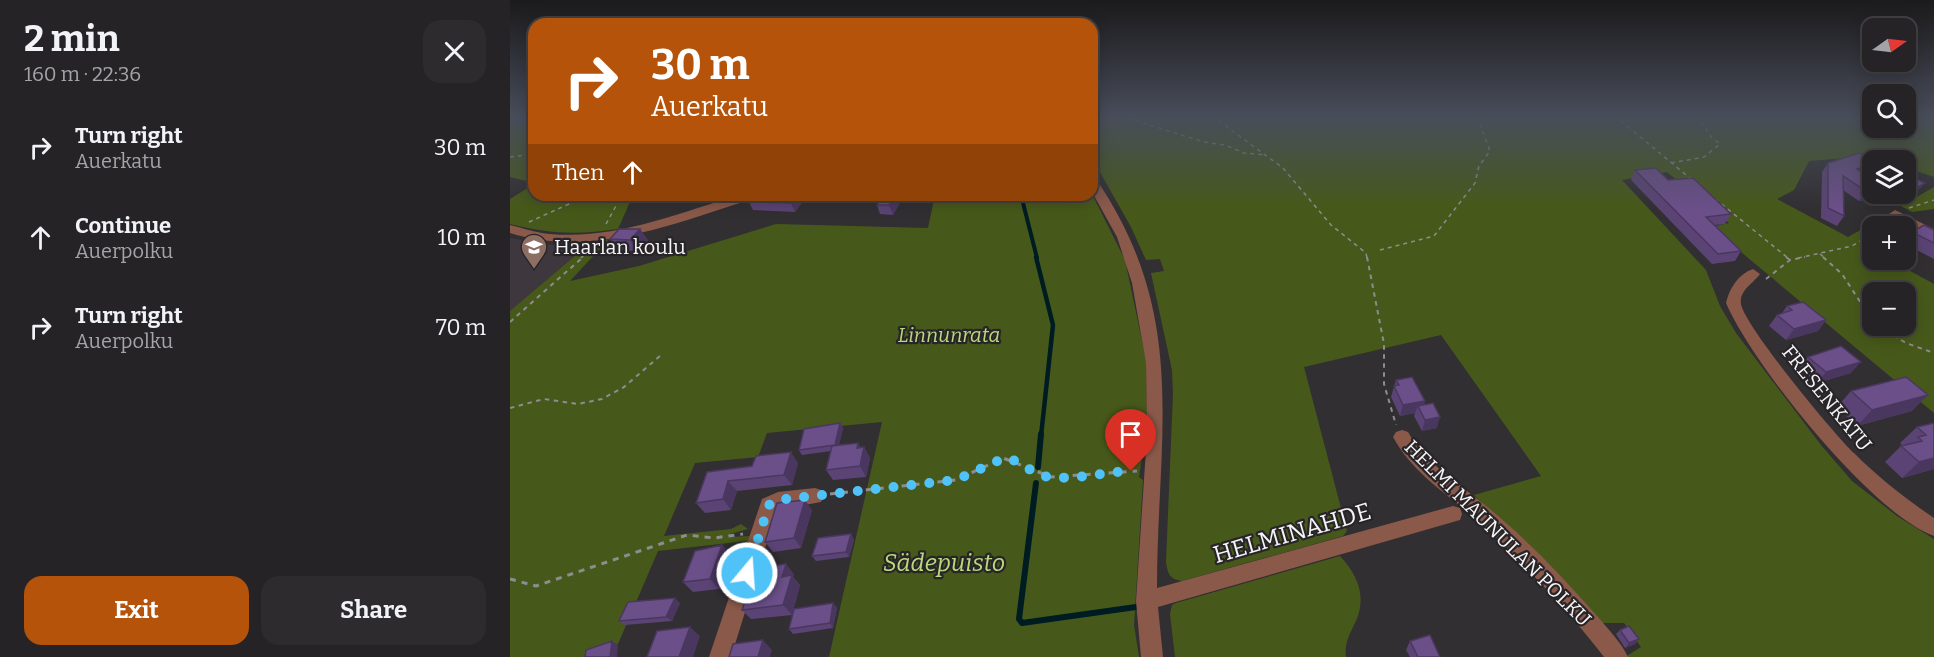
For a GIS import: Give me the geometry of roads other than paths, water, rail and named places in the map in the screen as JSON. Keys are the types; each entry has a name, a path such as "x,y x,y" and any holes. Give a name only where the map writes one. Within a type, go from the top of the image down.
{"street":[{"path":"1098,193 1127,245 1139,282 1152,348 1156,420 1146,601 1152,657"},
{"path":"516,227 546,238 591,237 641,227 731,201"},
{"path":"1899,212 1934,234"},
{"name":"FRESENKATU","path":"1760,278 1736,290 1733,303 1740,319 1763,354 1847,458 1899,504 1934,528"},
{"name":"HELMI MAUNULAN POLKU","path":"1402,437 1406,446 1421,462 1483,514 1544,573 1617,657"},
{"path":"720,657 769,505 778,500 815,496"},
{"name":"HELMINAHDE","path":"1146,601 1453,514"}],"waterway":[{"path":"1023,201 1037,258"},
{"path":"1036,257 1053,325 1041,436"},
{"path":"1038,467 1041,434"},
{"path":"1036,483 1019,619 1022,623 1136,607"}],"place":[{"name":"Haarlan koulu","path":"534,270"}],"park label":[{"name":"Linnunrata","path":"949,335"},
{"name":"Sädepuisto","path":"944,563"}]}
